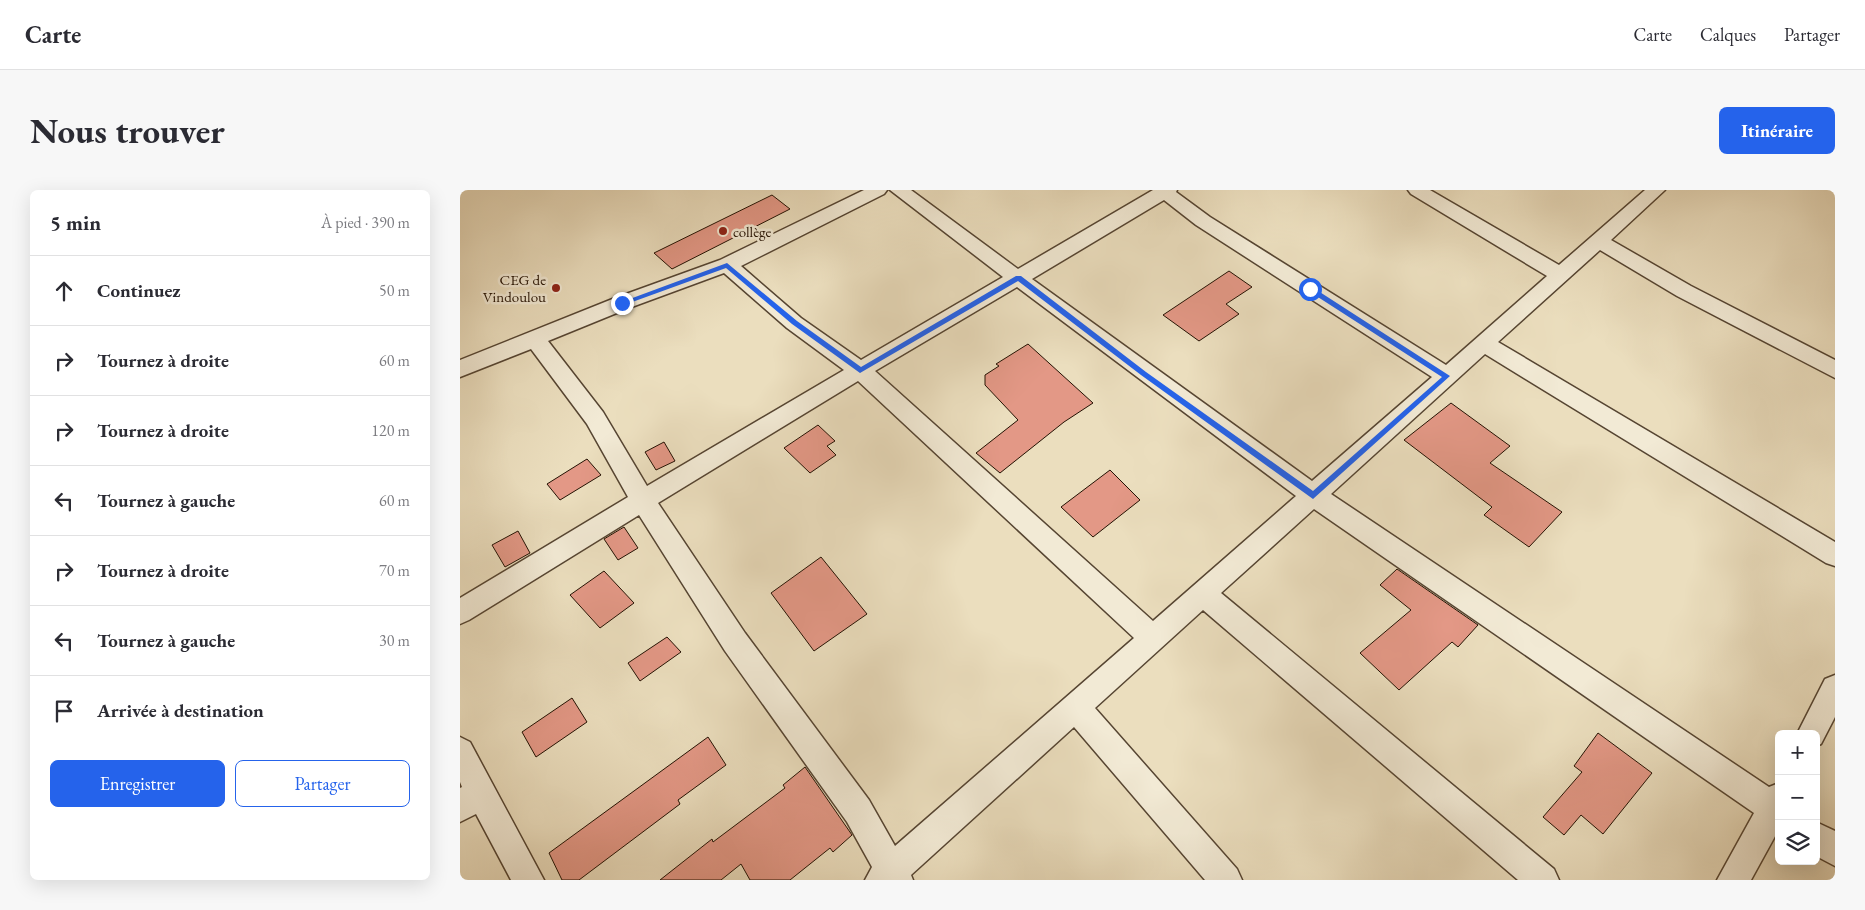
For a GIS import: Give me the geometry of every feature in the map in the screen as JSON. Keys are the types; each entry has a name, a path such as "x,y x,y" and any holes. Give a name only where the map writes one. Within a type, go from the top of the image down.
{"street":[{"path":"460,369 534,338 727,265 878,190"},
{"path":"898,190 1019,278 1144,374 1313,496 1775,805"},
{"path":"1417,190 1561,274"},
{"path":"460,612 763,427 1165,191 1203,221 1447,376"},
{"path":"534,338 595,418 643,501 735,642 858,811 890,877 1075,707 1598,241 1650,191"},
{"path":"1598,241 1684,291 1835,370"},
{"path":"727,265 794,323 860,371 1153,638"},
{"path":"1483,343 1835,555"},
{"path":"1203,594 1543,880"},
{"path":"1814,730 1835,688"},
{"path":"1075,707 1226,880"},
{"path":"460,752 471,799 528,880"},
{"path":"1733,880 1775,809"},
{"path":"1820,840 1835,850"}],"building":[{"name":"collège","path":"772,195 790,209 672,269 654,253"},
{"path":"1229,271 1252,287 1226,304 1239,314 1199,341 1163,315"},
{"path":"1028,344 1093,403 1064,422 1000,473 976,453 1018,420 985,385 985,375 999,366 996,364"},
{"path":"1451,403 1510,446 1490,463 1562,512 1529,547 1484,515 1492,507 1404,440"},
{"path":"818,425 835,441 827,446 836,455 810,473 784,448"},
{"path":"664,442 675,461 656,470 645,452"},
{"path":"587,459 601,475 560,500 547,484"},
{"path":"1110,470 1140,500 1093,537 1061,507"},
{"path":"624,527 638,548 618,560 604,539"},
{"path":"518,531 530,553 505,567 492,545"},
{"path":"821,557 867,614 814,651 771,593"},
{"path":"1397,569 1478,625 1458,647 1452,642 1399,690 1360,653 1411,610 1380,585"},
{"path":"604,571 634,603 600,628 570,595"},
{"path":"667,637 681,652 640,681 628,663"},
{"path":"572,698 587,722 536,757 522,732"},
{"path":"1598,733 1652,773 1603,834 1581,815 1564,835 1543,817 1582,772 1574,766"},
{"path":"708,737 726,765 678,800 680,804 579,880 562,880 549,853"},
{"path":"805,767 852,835 833,852 830,848 790,880 750,880 741,864 721,880 660,880 712,839 713,842 785,788 783,785"}],"place":[{"name":"collège","path":"723,231"},
{"name":"CEG de Vindoulou","path":"556,288"}],"route":[{"path":"622,303 727,265 794,323 860,371 1019,278 1144,374 1313,496 1447,376 1310,289"}]}
